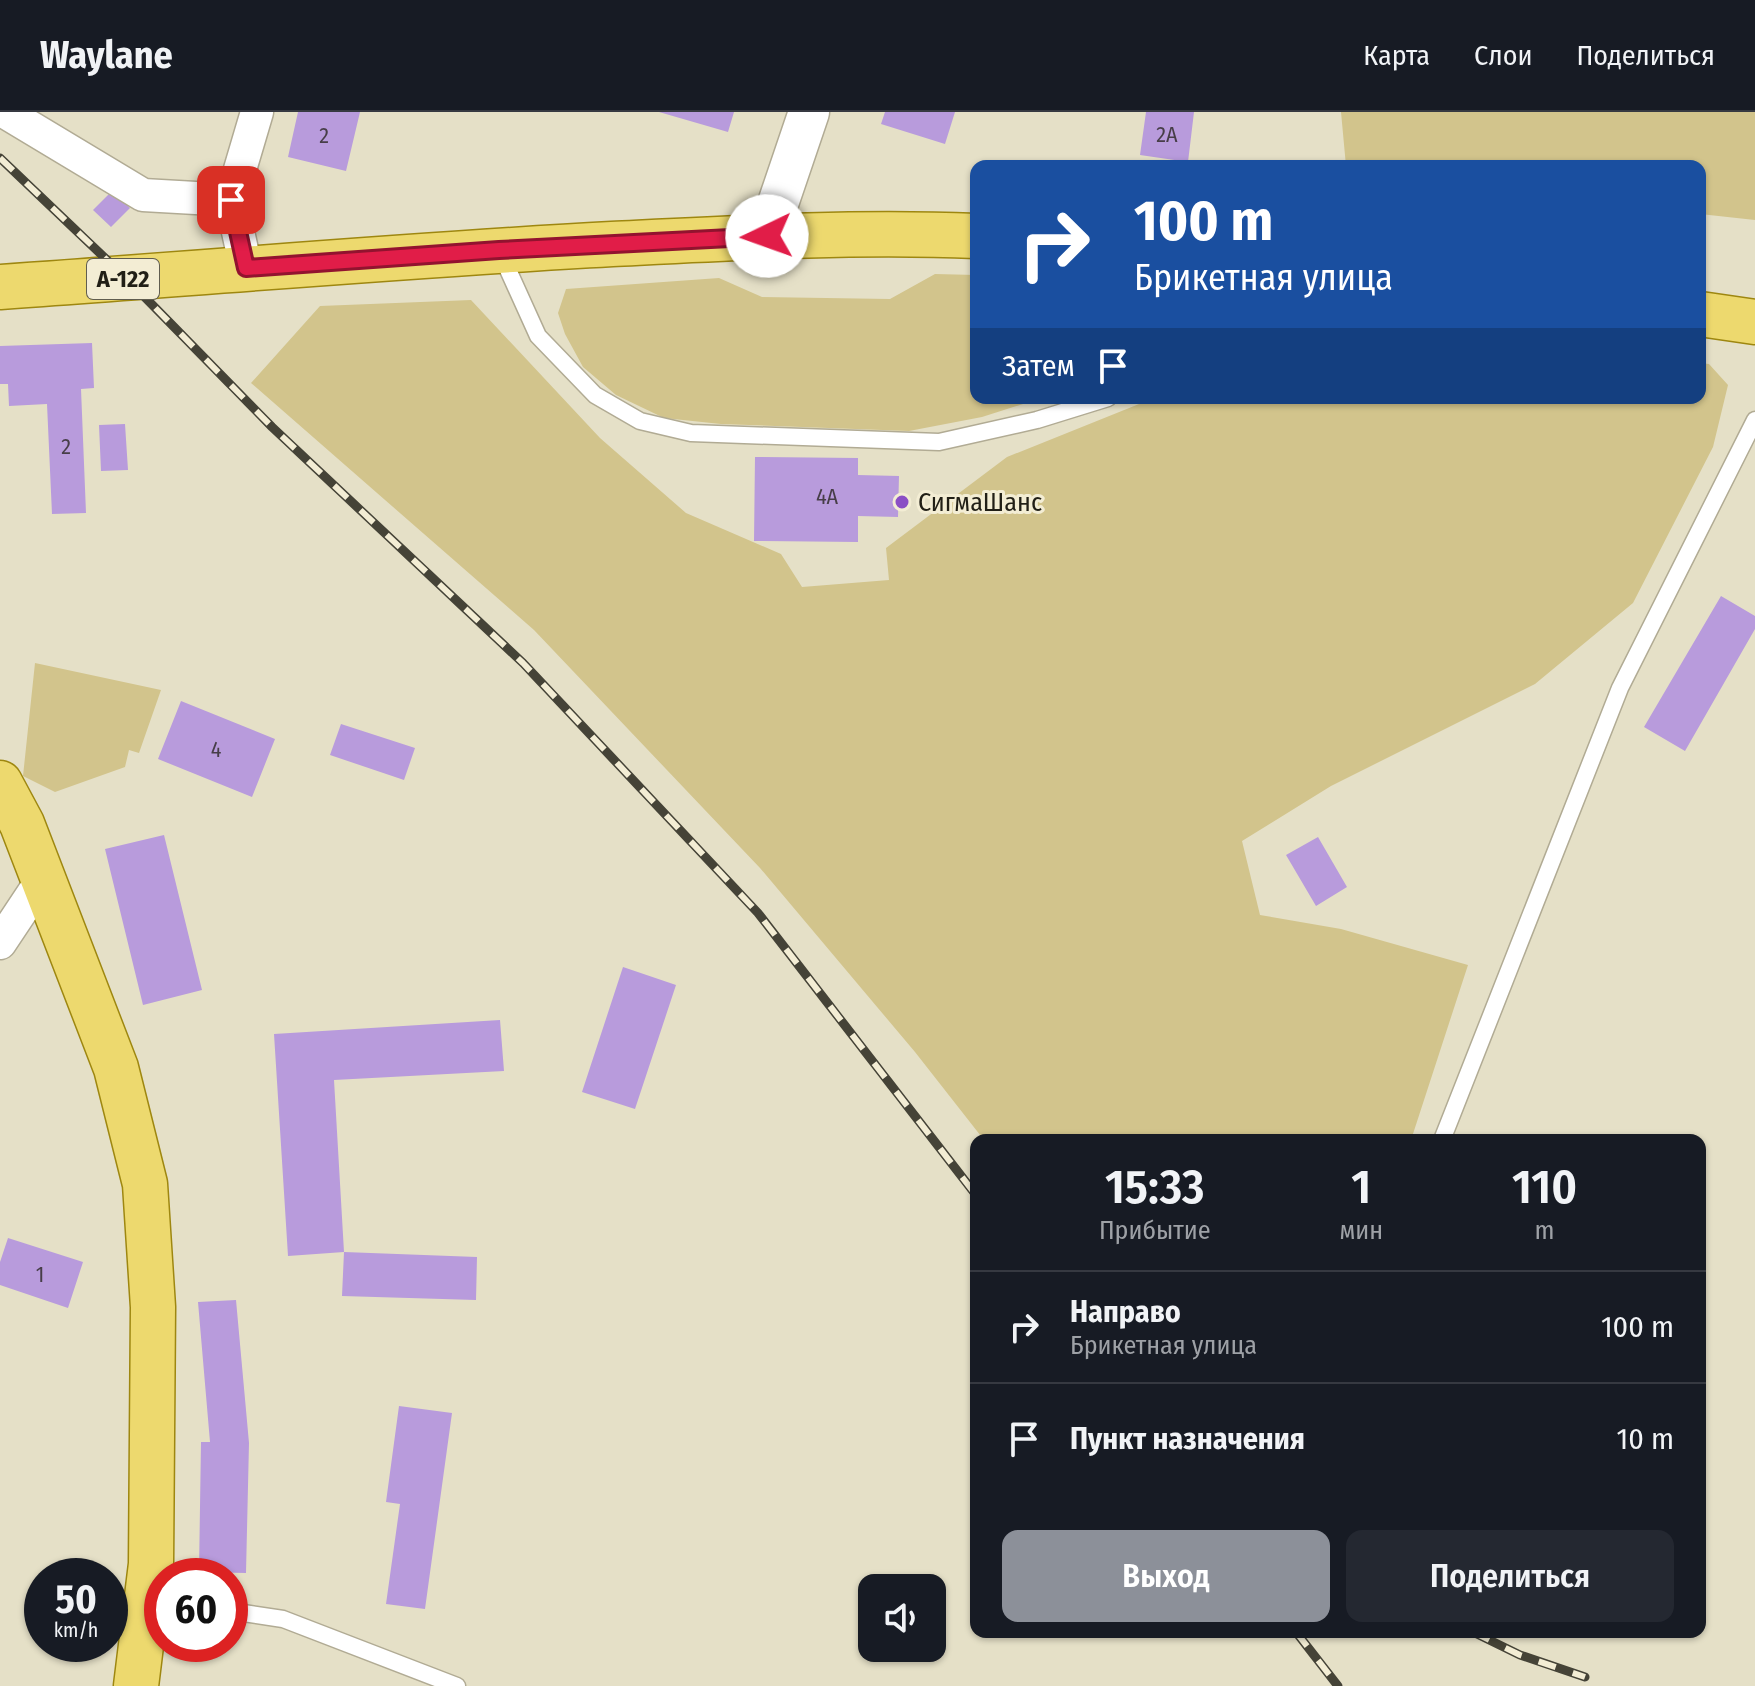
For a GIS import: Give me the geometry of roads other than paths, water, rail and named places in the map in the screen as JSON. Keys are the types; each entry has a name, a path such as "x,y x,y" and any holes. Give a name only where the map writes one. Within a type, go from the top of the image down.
{"main road":[{"name":"А-122","path":"0,287 499,250 767,236 970,236"},
{"path":"1706,315 1755,322"},
{"path":"0,783 11,826 44,877 116,1068 145,1184 153,1307 151,1558"},
{"path":"136,1686 144,1648"}],"street":[{"path":"5,112 143,195 231,200"},
{"path":"246,268 231,200 257,112"},
{"path":"767,236 809,112"},
{"path":"0,943 44,877"}],"lane":[{"path":"499,250 538,336 595,395 640,421 691,433 939,442 1037,420 1089,404"},
{"path":"1444,1134 1620,688 1755,420"},
{"path":"248,1614 283,1619 457,1686"}],"railway":[{"path":"0,158 127,279 272,427 523,663 758,913 970,1187"},
{"path":"1301,1638 1338,1686"},
{"path":"1485,1638 1520,1655 1585,1677"}],"place":[{"name":"СигмаШанс","path":"902,502"}]}
